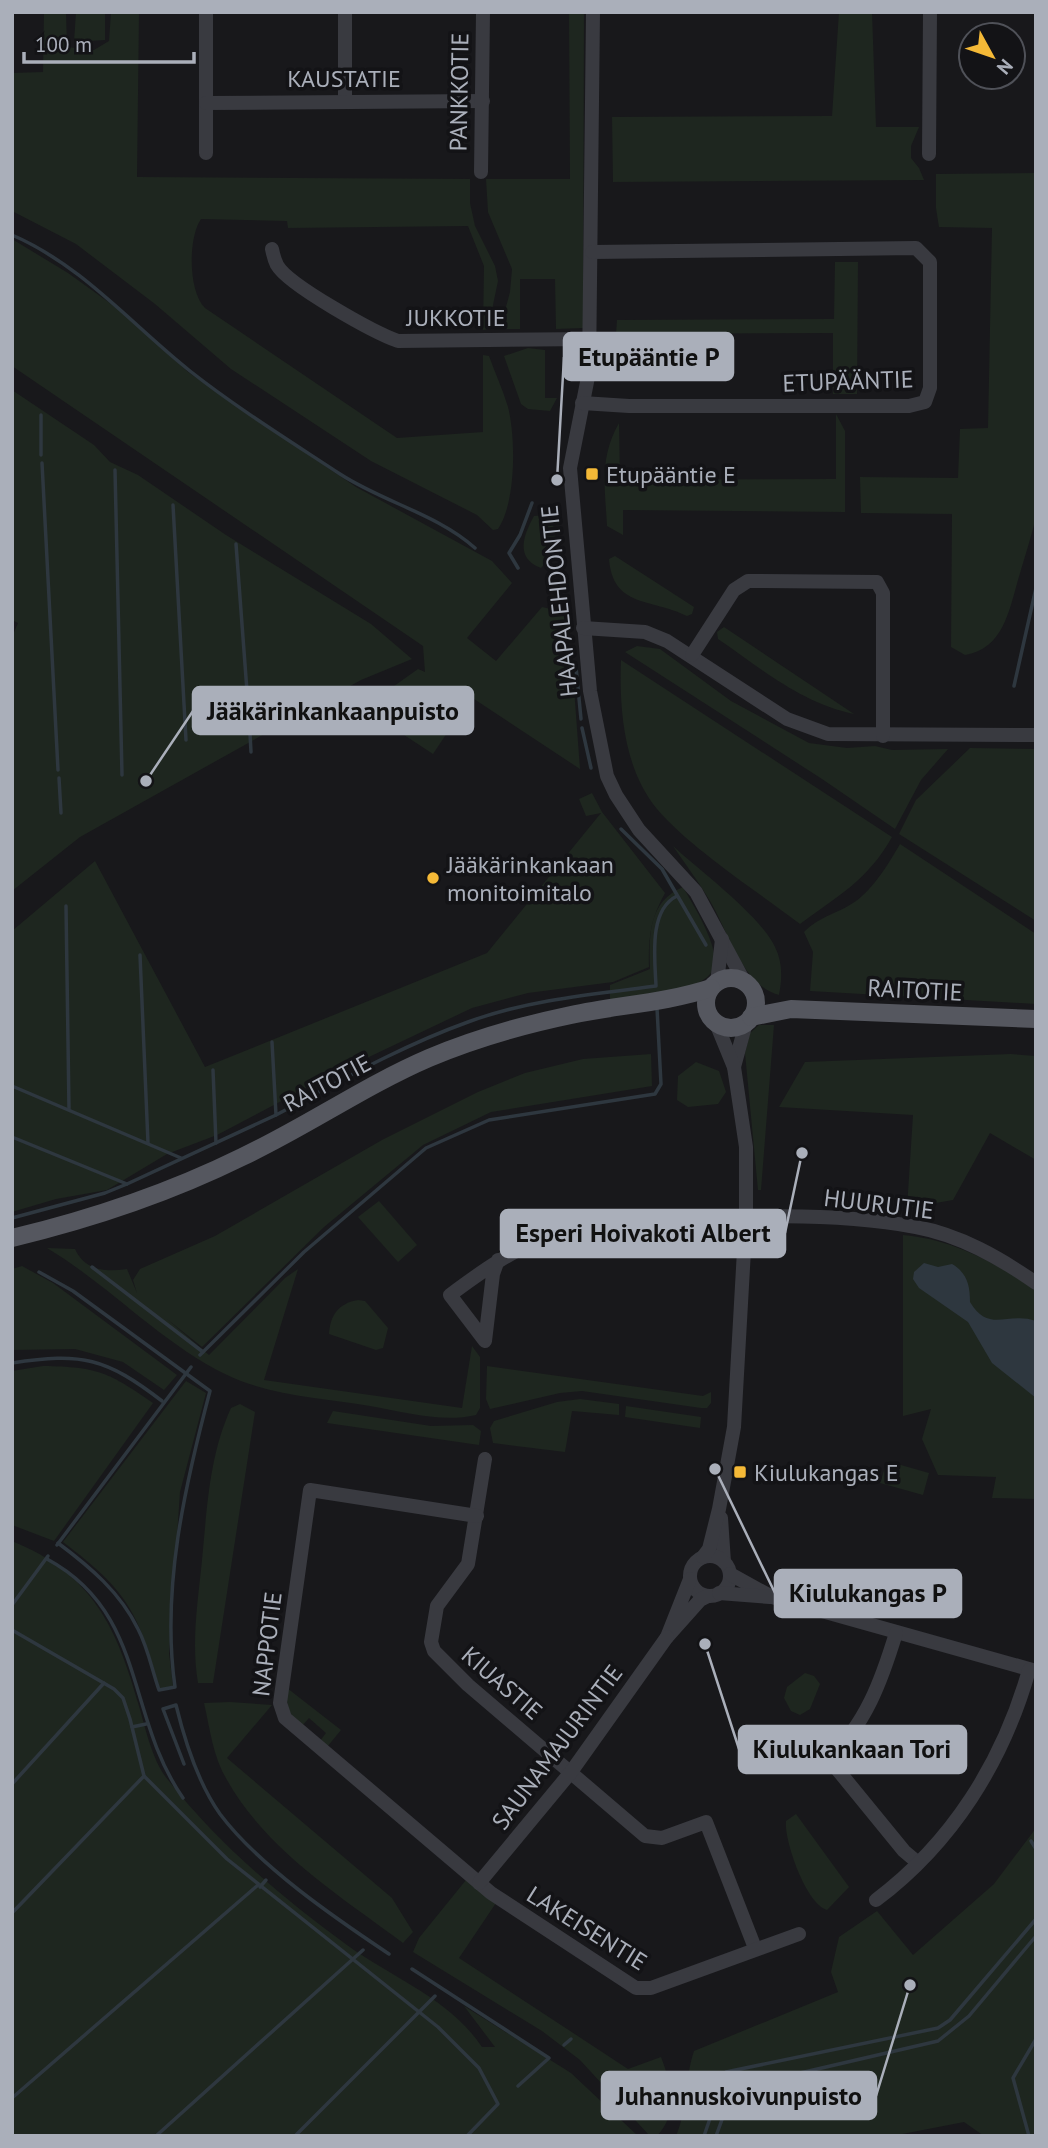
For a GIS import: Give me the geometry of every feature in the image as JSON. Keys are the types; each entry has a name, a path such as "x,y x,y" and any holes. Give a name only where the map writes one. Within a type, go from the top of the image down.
{"main road":[{"path":"712,1017 707,995 714,985 731,978 749,989 748,1020"},
{"name":"RAITOTIE","path":"12,1238 73,1223 172,1188 242,1157 364,1089 429,1058 502,1031 572,1014 675,1000 714,985"},
{"name":"RAITOTIE","path":"749,989 791,1009"},
{"name":"RAITOTIE","path":"675,1000 731,1028 748,1020 791,1009 1036,1019"}],"street":[{"path":"206,12 206,153"},
{"path":"345,12 345,100"},
{"name":"PANKKOTIE","path":"481,172 483,12"},
{"name":"HAAPALEHDONTIE","path":"593,12 591,339 589,372 570,468 592,703 607,776 626,812 688,882 749,989"},
{"path":"929,12 929,154"},
{"name":"KAUSTATIE","path":"205,103 482,101"},
{"name":"ETUPÄÄNTIE","path":"582,403 629,407 909,406 925,402 930,388 930,262 916,248 592,252"},
{"name":"JUKKOTIE","path":"272,250 278,267 305,287 375,333 398,341 591,339"},
{"path":"692,655 734,590 748,581 877,582 883,593 883,736"},
{"path":"583,628 645,632 692,655 787,719 828,734 1036,735"},
{"path":"714,985 722,938"},
{"path":"712,1017 734,1067 746,1147 746,1215 734,1393 735,1416 729,1438 719,1510 709,1549 693,1565 690,1579 696,1590 714,1594 772,1597 1032,1671 1012,1725 969,1804 917,1863 876,1900"},
{"path":"734,1067 748,1020"},
{"name":"HUURUTIE","path":"498,1260 492,1274 485,1341 450,1295 498,1260 548,1237 600,1226 746,1215 830,1218 917,1227 954,1238 986,1252 1036,1283"},
{"name":"KIUASTIE","path":"485,1459 468,1564 437,1606 431,1642 434,1651 468,1685 571,1772"},
{"name":"NAPPOTIE","path":"477,1516 310,1490 280,1703 285,1718 299,1731 478,1883"},
{"path":"714,1594 727,1585 719,1510"},
{"path":"703,1557 714,1556 727,1568 772,1597"},
{"name":"SAUNAMAJURINTIE","path":"667,1637 690,1579"},
{"name":"SAUNAMAJURINTIE","path":"478,1883 571,1772 667,1637 700,1600 714,1594"},
{"path":"896,1633 868,1708 850,1736 828,1758 904,1852 917,1863"},
{"path":"571,1772 645,1836 662,1838 706,1822 755,1948"},
{"name":"LAKEISENTIE","path":"478,1883 636,1988 651,1988 799,1934"}],"shaded area":[{"path":"44,12 66,12 67,47 94,50 109,41 111,12 139,12 137,177 470,179 470,203 475,226 495,266 498,281 488,329 483,330 484,266 468,226 288,228 287,221 201,219 192,251 193,277 195,290 205,308 397,438 483,432 483,355 489,356 508,407 513,452 508,503 498,529 493,530 477,515 371,461 231,369 155,304 76,244 12,211 12,73 43,72"},
{"path":"76,12 105,12 105,40 74,42"},
{"path":"569,12 584,12 583,328 556,329 555,279 520,279 520,329 500,329 510,292 512,269 488,212 486,179 570,179"},
{"path":"839,12 872,12 876,127 919,127 911,146 911,158 924,180 613,182 612,117 832,116"},
{"path":"1036,173 1036,517 1002,627 988,645 965,655 951,647 952,514 861,513 860,477 958,478 960,429 988,428 992,228 939,227 936,174"},
{"path":"12,239 68,273 125,314 188,372 356,487 492,561 512,583 467,638 496,661 542,607 564,612 572,661 580,769 471,697 433,754 363,708 418,669 425,672 423,646 12,366"},
{"path":"835,262 858,262 857,394 833,394 833,333 616,334 617,320 834,319"},
{"path":"528,348 545,350 545,398 557,398 550,411 528,409 521,404 504,356"},
{"path":"12,390 94,445 110,462 138,475 226,535 371,624 412,659 361,680 80,837 12,891 12,637 18,623 12,620"},
{"path":"836,414 845,431 845,512 623,510 623,535 607,526 606,461 608,448 619,423 620,480 836,479"},
{"path":"547,515 554,529 555,542 551,555 541,568 527,558 524,545 534,516"},
{"path":"615,556 694,607 692,614 687,616 626,594 612,575 609,559"},
{"path":"724,627 854,714 817,702 766,673 718,639 717,632"},
{"path":"637,646 660,649 731,701 809,743 847,748 875,746 892,750 948,749 921,780 895,829 625,652"},
{"path":"621,660 892,837 873,865 851,886 800,924 687,839 657,809 637,776 623,719"},
{"path":"970,748 1036,749 1036,921 899,834 916,800"},
{"path":"592,793 602,812 665,893 651,928 649,967 613,982 528,993 472,1008 329,1076 217,1135 167,1154 107,1190 56,1199 12,1212 12,931 95,861 205,1067 487,953 601,813 586,816 579,799"},
{"path":"900,844 1036,934 1036,1004 810,991 813,952 804,932 863,896 881,875"},
{"path":"673,846 757,921 767,934 778,953 781,965 779,995 766,989 746,969 710,901"},
{"path":"683,887 713,947 714,966 709,975 699,983 685,988 610,1000 610,985 650,969 651,932 657,911 671,893"},
{"path":"759,1025 774,1025 761,1190 758,1190 745,1053 750,1033"},
{"path":"651,1054 652,1086 491,1112 423,1145 324,1227 202,1347 167,1319 209,1355 285,1278 298,1269 264,1380 462,1408 472,1346 480,1357 480,1408 476,1415 450,1418 423,1416 296,1395 242,1381 201,1361 178,1346 92,1279 47,1248 75,1249 84,1262 97,1268 127,1269 137,1293 133,1280 140,1269 215,1236 382,1140 478,1092 525,1073 583,1059"},
{"path":"1011,1054 1036,1056 1036,1160 990,1133 953,1200 907,1208 913,1115 779,1107 805,1062"},
{"path":"696,1062 719,1071 726,1092 718,1104 688,1107 677,1100 678,1076"},
{"path":"379,1201 417,1245 398,1262 358,1217"},
{"path":"903,1235 939,1241 973,1254 1036,1291 1036,1499 992,1498 996,1477 938,1475 922,1439 931,1409 903,1416"},
{"path":"924,1263 938,1267 952,1264 961,1271 967,1280 970,1302 984,1317 1036,1321 1036,1398 992,1363 968,1322 919,1288 913,1279 914,1272"},
{"path":"22,1266 53,1283 177,1375 164,1390 123,1362 75,1349 12,1350 12,1269"},
{"path":"358,1300 365,1301 388,1328 383,1348 376,1350 329,1334 331,1321 337,1311"},
{"path":"43,1366 102,1373 125,1384 153,1403 54,1541 12,1525 12,1371"},
{"path":"487,1366 703,1396 711,1392 711,1403 707,1408 701,1408 582,1391 560,1393 490,1409 486,1399"},
{"path":"186,1381 206,1393 180,1492 169,1653 173,1686 160,1689 145,1640 128,1605 102,1575 63,1542"},
{"path":"580,1399 619,1404 619,1415 572,1411 565,1452 493,1443 490,1428 494,1421 557,1402"},
{"path":"240,1404 255,1412 213,1683 198,1683 196,1622 210,1483 224,1426 231,1408"},
{"path":"626,1406 701,1417 700,1428 625,1417"},
{"path":"333,1411 431,1426 473,1425 481,1431 479,1445 327,1423"},
{"path":"887,1461 929,1473 923,1495 880,1483"},
{"path":"12,1541 40,1554 63,1570 82,1587 98,1607 111,1628 131,1678 149,1742 160,1769 227,1846 273,1887 347,1945 420,1990 454,2015 482,2047 495,2047 464,2006 571,2073 638,2136 12,2136"},
{"path":"805,1673 814,1676 820,1684 810,1709 800,1715 791,1711 784,1698 787,1687"},
{"path":"287,1688 341,1730 327,1747 320,1741 326,1733 309,1718 302,1726 294,1718 288,1705"},
{"path":"204,1703 272,1705 227,1758 392,1898 413,1932 403,1943 306,1870 262,1829 243,1805 218,1762"},
{"path":"796,1814 849,1887 827,1910 811,1896 793,1856 786,1821"},
{"path":"1036,1828 1036,2136 984,2136 964,2122 892,2136 676,2136 683,2114 694,2051 838,1992 831,1972 839,1937 877,1911 913,1955 994,1884"},
{"path":"466,1880 496,1903 459,1958 628,2069 661,2057 670,2087 671,2108 664,2127 657,2136 648,2134 580,2060 542,2031 413,1952 419,1938"}],"waterway":[{"path":"12,235 61,262 84,279 190,371 264,424 357,484 444,526 475,548"},
{"path":"41,415 41,455"},
{"path":"42,463 58,770"},
{"path":"115,470 122,775"},
{"path":"518,568 509,553 520,535 532,503"},
{"path":"173,505 186,740"},
{"path":"236,544 249,718"},
{"path":"1014,686 1036,588"},
{"path":"576,667 581,719"},
{"path":"582,728 591,768"},
{"path":"250,734 251,752"},
{"path":"59,778 61,813"},
{"path":"621,829 662,869 706,945"},
{"path":"272,1042 276,1115 394,1053 490,1014 537,1003 656,986 657,924 661,912 677,896"},
{"path":"66,906 69,1109"},
{"path":"140,955 148,1143"},
{"path":"200,1355 304,1252 426,1148 489,1120 655,1094 661,1084 657,1008"},
{"path":"213,1070 216,1143"},
{"path":"12,1086 181,1158"},
{"path":"12,1137 127,1184 276,1115"},
{"path":"12,1218 105,1193 127,1184"},
{"path":"92,1267 203,1352"},
{"path":"39,1272 73,1291 210,1391 184,1500 173,1575 171,1650 175,1687 159,1690 147,1651 131,1616 93,1571 58,1543"},
{"path":"12,1363 57,1358 92,1362 125,1375 162,1401"},
{"path":"57,1545 191,1367"},
{"path":"12,1605 48,1556"},
{"path":"47,1559 79,1581 102,1607 119,1636 151,1733 183,1798"},
{"path":"12,1630 114,1689 123,1698 144,1776 227,1859 438,2027 479,2068 498,2104 467,2136"},
{"path":"12,1784 104,1683"},
{"path":"184,1764 163,1709 176,1705 199,1776 212,1802 236,1833 276,1872 389,1954"},
{"path":"132,1727 146,1724"},
{"path":"12,1913 144,1776"},
{"path":"1031,1841 1036,1849"},
{"path":"260,1887 266,1880"},
{"path":"12,2098 258,1885"},
{"path":"704,2136 726,2072 938,2028 950,2020 1036,1919"},
{"path":"716,2136 731,2095 740,2087 938,2041 969,2016 1036,1936"},
{"path":"156,2136 363,1950"},
{"path":"412,1969 549,2058 518,2086"},
{"path":"295,2136 435,1996"},
{"path":"564,2045 571,2039"},
{"path":"1029,2136 1013,2078 1036,2039"}],"place":[{"name":"Etupääntie E","path":"592,474"},
{"name":"Etupääntie P","path":"557,480"},
{"name":"Jääkärinkankaanpuisto","path":"146,781"},
{"name":"Jääkärinkankaan monitoimitalo","path":"433,878"},
{"name":"Esperi Hoivakoti Albert","path":"802,1153"},
{"name":"Kiulukangas P","path":"715,1469"},
{"name":"Kiulukangas E","path":"740,1472"},
{"name":"Kiulukankaan Tori","path":"705,1644"},
{"name":"Juhannuskoivunpuisto","path":"910,1985"}]}
